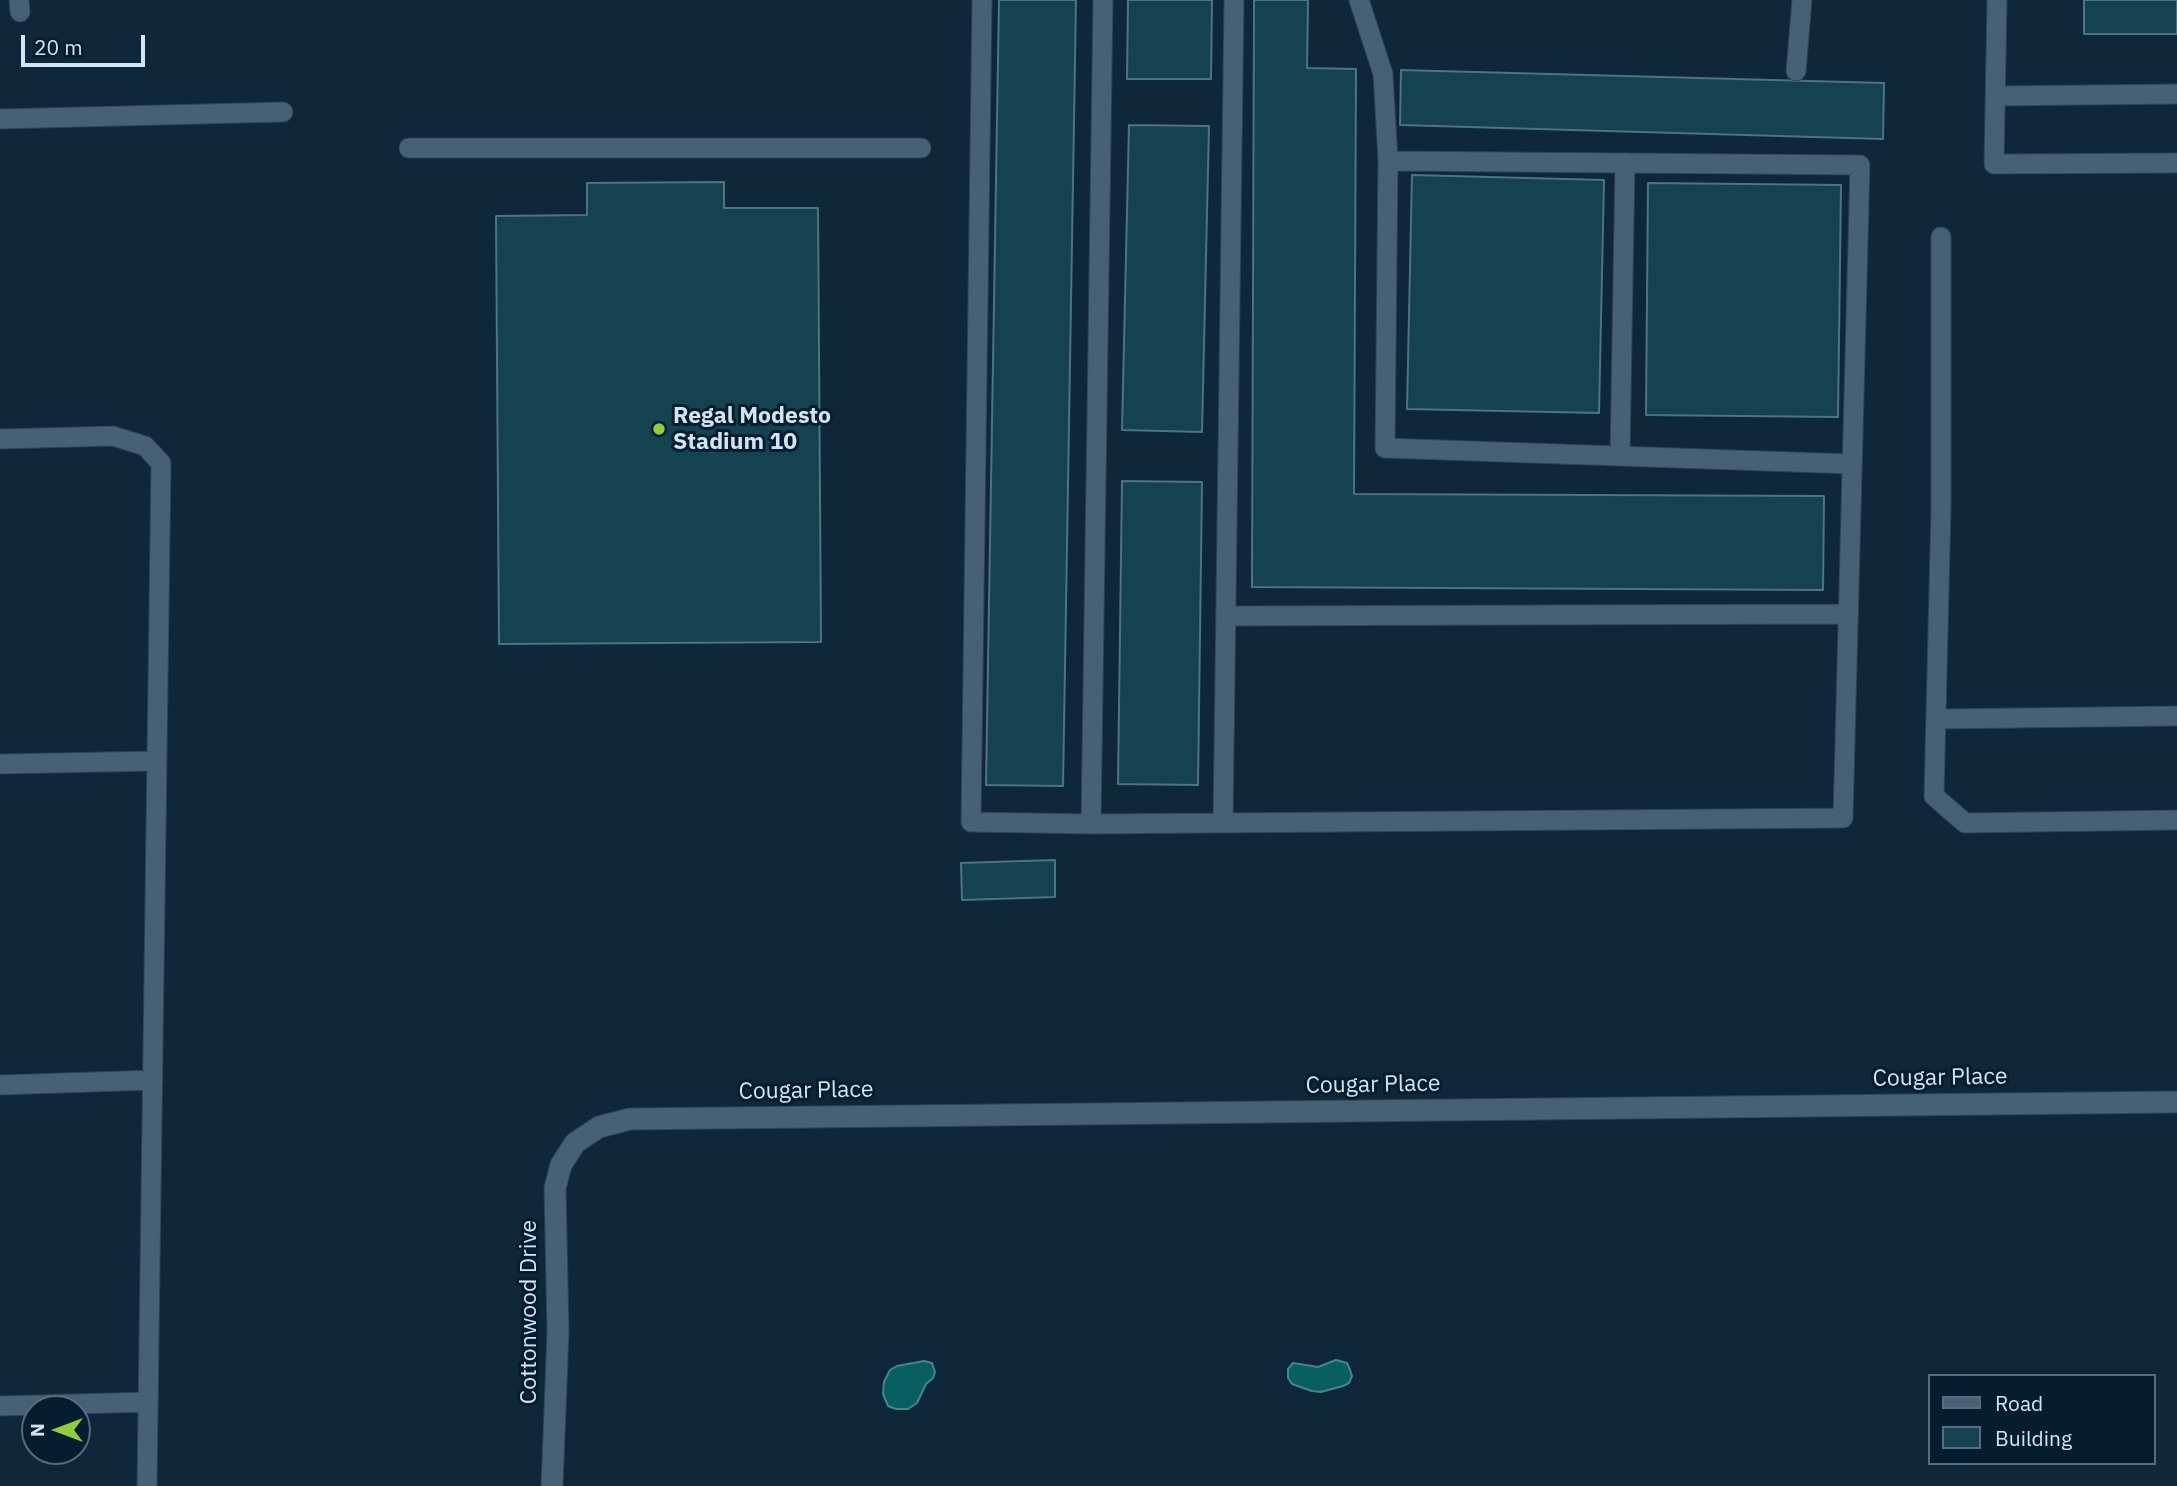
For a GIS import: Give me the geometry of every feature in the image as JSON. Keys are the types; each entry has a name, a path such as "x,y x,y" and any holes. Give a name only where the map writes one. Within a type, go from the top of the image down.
{"street":[{"name":"Cougar Place","path":"575,1143 599,1127 630,1119 2177,1102"},
{"name":"Cottonwood Drive","path":"552,1486 558,1332 555,1188 561,1165 575,1143"}],"lane":[{"path":"982,0 971,822 1091,824 1843,818 1860,165 1388,161"},
{"path":"1091,824 1103,0"},
{"path":"1223,823 1234,0"},
{"path":"1359,0 1383,74 1388,161 1385,448 1852,464"},
{"path":"1796,71 1802,0"},
{"path":"1997,0 1994,164 2177,163"},
{"path":"1996,96 2177,94"},
{"path":"0,119 283,112"},
{"path":"409,148 921,148"},
{"path":"1620,456 1625,163"},
{"path":"1941,237 1941,507 1934,796 1965,823 2177,820"},
{"path":"0,439 113,436 145,446 161,463 147,1486"},
{"path":"1226,617 1848,614"},
{"path":"1937,719 2177,716"},
{"path":"0,764 157,761"},
{"path":"0,1084 153,1080"},
{"path":"0,1406 148,1402"}],"shaded area":[{"path":"1336,1360 1347,1363 1352,1376 1349,1383 1343,1386 1321,1392 1312,1391 1292,1384 1288,1378 1288,1369 1293,1363 1318,1367"},
{"path":"924,1361 932,1363 935,1372 917,1403 908,1409 888,1406 883,1394 884,1382 890,1370"}],"building":[{"path":"999,0 1076,0 1063,786 986,785"},
{"path":"1128,0 1212,0 1211,79 1127,79"},
{"path":"1254,0 1308,0 1307,68 1356,69 1354,494 1824,496 1823,590 1252,587"},
{"path":"2084,0 2177,0 2177,34 2084,34"},
{"path":"1401,70 1884,83 1883,139 1400,125"},
{"path":"1129,125 1209,126 1202,432 1122,430"},
{"path":"1412,175 1604,180 1599,413 1407,409"},
{"name":"Regal Modesto Stadium 10","path":"724,182 724,208 818,208 821,642 499,644 496,216 587,215 587,183"},
{"path":"1648,183 1841,185 1838,417 1646,415"},
{"path":"1122,481 1202,482 1198,785 1118,784"},
{"path":"1055,860 1055,897 962,900 961,863"}],"place":[{"name":"Regal Modesto Stadium 10","path":"659,429"}]}
